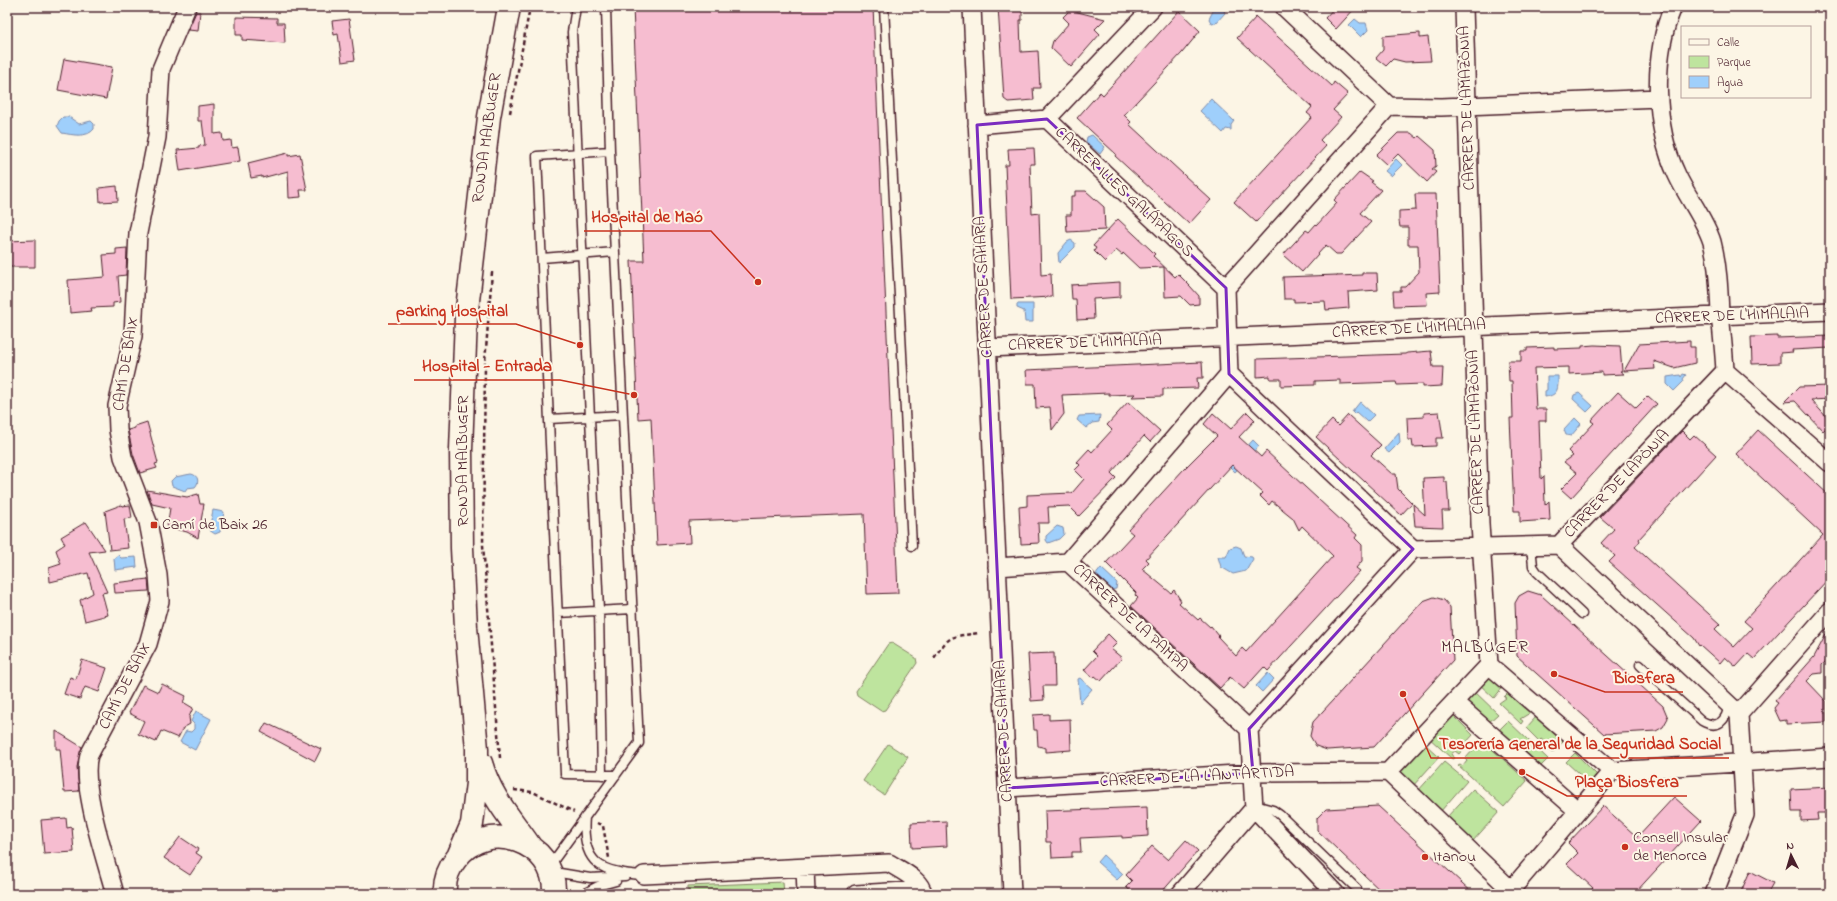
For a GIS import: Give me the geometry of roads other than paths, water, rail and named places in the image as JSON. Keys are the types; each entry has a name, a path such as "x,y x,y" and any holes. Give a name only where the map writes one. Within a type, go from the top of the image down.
{"street":[{"name":"CAMÍ DE BAIX","path":"115,894 88,792 87,764 89,755 148,644 160,601 158,576 148,522 122,457 118,430 118,406 133,336 138,233 157,137 161,69 187,7"},
{"name":"RONDA MALBUGER","path":"445,894 446,878 451,865 459,854 472,824 475,811 477,749 466,627 462,548 461,450 464,365 470,270 481,178 489,117 509,7"},
{"name":"CARRER DE SAHARA","path":"972,7 1012,894"},
{"name":"CARRER ILLES GALÁPAGOS","path":"1153,7 1047,118 1226,288"},
{"path":"1284,7 1389,106 1467,106 1659,98"},
{"name":"CARRER DE L'AMAZÒNIA","path":"1464,7 1481,548 1489,665"},
{"path":"1673,7 1664,39 1660,67 1659,98 1664,143 1673,166 1711,240 1717,264 1720,316 1726,371 1830,464"},
{"path":"1389,106 1226,288 1229,374 1413,550 1559,545"},
{"path":"977,125 1047,118"},
{"name":"CARRER DE L'HIMALAIA","path":"987,348 1830,311"},
{"name":"CARRER DE LAPÒNIA","path":"1726,371 1559,545 1734,709"},
{"name":"CARRER DE LA PAMPA","path":"1229,374 1068,562 1249,729"},
{"path":"1336,894 1254,807 1249,729 1413,550"},
{"path":"997,567 1068,562"},
{"path":"1714,894 1745,815 1742,763 1734,709 1830,611"},
{"path":"1612,771 1511,892 1388,772 1489,665 1612,771 1830,757"},
{"path":"1454,702 1578,811"},
{"name":"RONDA MALBUGER","path":"477,749 487,782 492,792 509,819 530,846 540,854 549,869"},
{"name":"CARRER DE LA L'ANTÀRTIDA","path":"1007,788 1253,773 1388,772"},
{"path":"1180,894 1254,807"},
{"path":"459,854 482,840 495,837 509,838 530,846"},
{"path":"644,875 889,863 910,876 922,892"},
{"path":"805,867 806,894"},
{"path":"549,869 553,879 554,894"},
{"path":"856,894 922,892"}],"lane":[{"path":"570,7 590,417 598,610 602,775"},
{"path":"572,32 576,7"},
{"path":"606,7 610,151 639,743 549,869 590,878 644,875"},
{"path":"884,7 912,546"},
{"path":"610,151 537,156 565,774 616,775"},
{"path":"542,258 615,252"},
{"path":"549,419 623,415"},
{"path":"1531,546 1533,566 1537,572 1582,614"},
{"path":"558,613 633,609"},
{"path":"1640,665 1702,721 1709,725 1720,723 1734,709"},
{"path":"1254,807 1266,807 1280,815 1357,889"},
{"path":"585,817 584,829 587,852 597,864 610,870 626,874 644,875"},
{"path":"582,894 598,886 644,875"}],"water":[{"path":"1215,7 1223,7 1225,13 1216,23 1212,24 1209,19"},
{"path":"1355,19 1360,23 1366,23 1368,30 1361,37 1349,25"},
{"path":"1211,99 1234,121 1231,125 1231,130 1226,129 1223,133 1200,111"},
{"path":"63,117 69,117 79,124 91,121 94,124 94,129 88,134 84,135 62,133 57,126"},
{"path":"1092,135 1105,147 1100,154 1086,142 1087,137"},
{"path":"1396,159 1402,165 1391,176 1385,171"},
{"path":"1071,240 1075,243 1075,247 1059,263 1058,253 1067,242"},
{"path":"1017,304 1033,304 1033,322 1025,322 1024,311 1017,308"},
{"path":"1683,374 1686,375 1683,379 1684,381 1674,391 1667,384 1667,377 1680,375 1681,377"},
{"path":"1547,376 1558,376 1558,384 1557,390 1553,395 1545,397 1545,391 1547,390"},
{"path":"1579,393 1593,406 1587,412 1573,399 1574,395"},
{"path":"1360,402 1374,415 1367,422 1356,412 1354,414 1352,412"},
{"path":"1100,415 1099,422 1092,423 1086,428 1077,420 1079,416"},
{"path":"1575,418 1581,424 1571,436 1566,435 1564,430"},
{"path":"1399,432 1400,442 1389,453 1384,449"},
{"path":"1253,440 1259,446 1235,472 1229,466"},
{"path":"191,474 198,479 195,487 187,488 185,491 172,486 171,481 175,477"},
{"path":"213,510 224,512 220,532 215,534 209,530"},
{"path":"1057,526 1063,528 1064,534 1059,539 1048,543 1046,536"},
{"path":"1236,546 1241,548 1244,556 1252,557 1253,559 1246,571 1233,574 1221,567 1218,557 1226,557 1230,548"},
{"path":"118,555 121,558 136,557 137,567 115,570 114,558"},
{"path":"1101,568 1117,583 1116,589 1110,590 1095,576"},
{"path":"1268,673 1274,679 1262,692 1256,686"},
{"path":"1080,678 1092,689 1080,703 1078,679"},
{"path":"196,711 211,719 195,750 180,742 186,731 191,732 194,729 194,724 191,721"},
{"path":"1103,855 1123,874 1117,880 1097,862"}],"place":[{"name":"Hospital de Maó","path":"758,282"},
{"name":"parking Hospital","path":"580,345"},
{"name":"Hospital - Entrada","path":"634,395"},
{"name":"Camí de Baix 26","path":"154,525"},
{"name":"Biosfera","path":"1554,674"},
{"name":"Tesorería General de la Seguridad Social","path":"1403,694"},
{"name":"Plaça Biosfera","path":"1522,772"},
{"name":"Consell Insular de Menorca","path":"1625,847"},
{"name":"Itanou","path":"1425,857"}],"district":[{"name":"MALBÚGER","path":"1485,647"}]}
